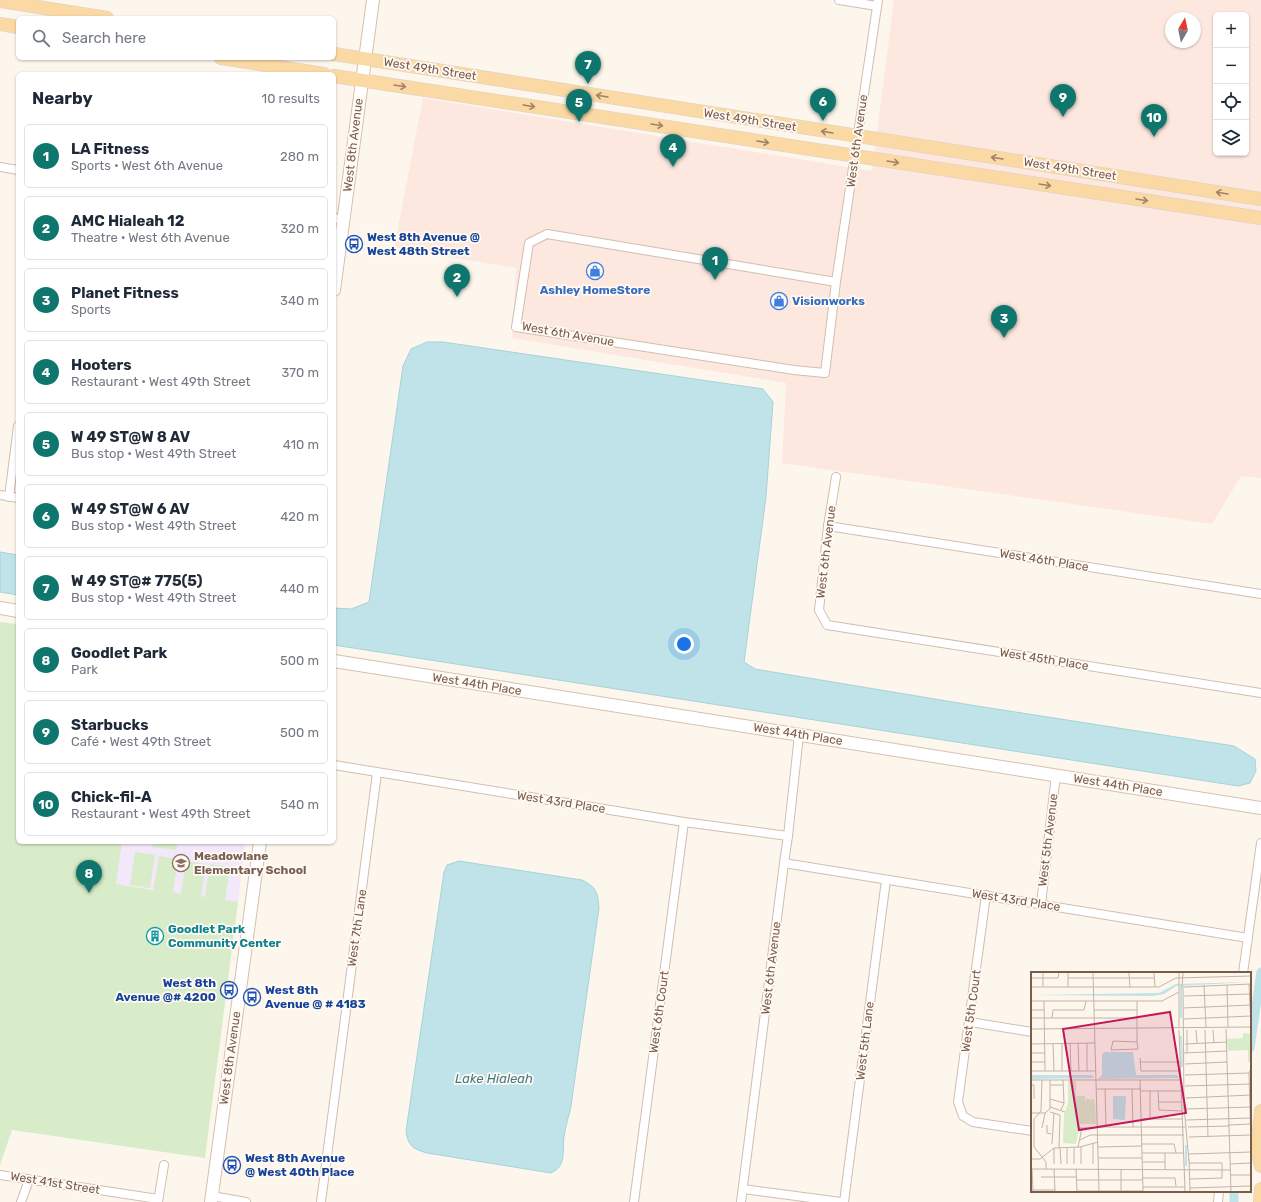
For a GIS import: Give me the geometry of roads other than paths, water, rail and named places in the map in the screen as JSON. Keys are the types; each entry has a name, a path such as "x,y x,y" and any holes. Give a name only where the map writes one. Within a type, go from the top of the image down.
{"main road":[{"path":"0,1 66,15 80,16"},
{"path":"0,24 16,27"},
{"name":"West 49th Street","path":"336,54 1261,199"},
{"path":"234,60 311,72"},
{"name":"West 49th Street","path":"336,76 1261,218"},
{"path":"563,111 604,110 618,104 622,100"},
{"path":"619,120 624,111 631,107 678,108"},
{"path":"1261,1111 1257,1150 1261,1166"},
{"path":"1260,1202 1261,1189"}],"street":[{"name":"West 8th Avenue","path":"336,262 339,219 362,80 373,0"},
{"path":"839,0 877,3"},
{"name":"West 6th Avenue","path":"836,282 547,234 529,243 516,327 825,373 836,282 877,3"},
{"path":"0,167 16,170"},
{"path":"9,497 16,442"},
{"name":"West 6th Avenue","path":"827,625 819,610 828,526 836,477"},
{"path":"0,495 16,498"},
{"name":"West 46th Place","path":"828,526 1261,594"},
{"path":"0,608 16,611"},
{"name":"West 45th Place","path":"827,625 1261,693"},
{"name":"West 44th Place","path":"336,661 1261,808"},
{"name":"West 6th Avenue","path":"741,1202 788,836 799,735"},
{"name":"West 43rd Place","path":"336,765 684,822 788,836"},
{"name":"West 7th Lane","path":"320,1202 377,773"},
{"name":"West 5th Avenue","path":"1041,904 1056,775"},
{"name":"West 6th Court","path":"634,1202 684,822"},
{"path":"1243,972 1261,843"},
{"name":"West 8th Avenue","path":"211,1199 260,844"},
{"name":"West 43rd Place","path":"784,863 1248,938"},
{"name":"West 5th Lane","path":"843,1202 886,880"},
{"name":"West 5th Court","path":"986,895 958,1102 963,1116 973,1122 1031,1131"},
{"path":"970,1022 1031,1032"},
{"path":"158,1200 164,1165"},
{"name":"West 41st Street","path":"0,1175 158,1200"},
{"path":"21,1202 28,1180"},
{"path":"743,1189 843,1202"},
{"path":"1218,1202 1219,1192"},
{"path":"211,1199 246,1202"}],"water":[{"path":"427,342 443,342 763,389 773,402 766,497 744,662 755,669 977,706 1234,746 1255,759 1256,771 1250,783 1238,786 336,645 336,608 351,609 369,602 403,366 411,349"},
{"path":"0,552 16,555 16,595 0,592"},
{"name":"Lake Hialeah","path":"459,861 582,880 590,885 597,894 599,908 571,1106 565,1133 563,1158 560,1166 551,1173 427,1153 412,1146 408,1140 406,1131 444,872 447,865"}],"waterway":[{"path":"1251,1041 1261,972"},
{"path":"1234,1192 1234,1202"}],"place":[{"name":"W 49 ST@# 775(5)","path":"588,84"},
{"name":"Starbucks","path":"1063,117"},
{"name":"W 49 ST@W 6 AV","path":"823,121"},
{"name":"W 49 ST@W 8 AV","path":"579,122"},
{"name":"Chick-fil-A","path":"1154,137"},
{"name":"Hooters","path":"673,167"},
{"name":"West 8th Avenue @ West 48th Street","path":"354,244"},
{"name":"Ashley HomeStore","path":"595,271"},
{"name":"LA Fitness","path":"715,280"},
{"name":"AMC Hialeah 12","path":"457,297"},
{"name":"Visionworks","path":"779,301"},
{"name":"Planet Fitness","path":"1004,338"},
{"name":"Meadowlane Elementary School","path":"181,863"},
{"name":"Goodlet Park","path":"89,893"},
{"name":"Goodlet Park Community Center","path":"155,936"},
{"name":"West 8th Avenue @# 4200","path":"229,990"},
{"name":"West 8th Avenue @ # 4183","path":"252,997"},
{"name":"West 8th Avenue @ West 40th Place","path":"232,1165"}]}
